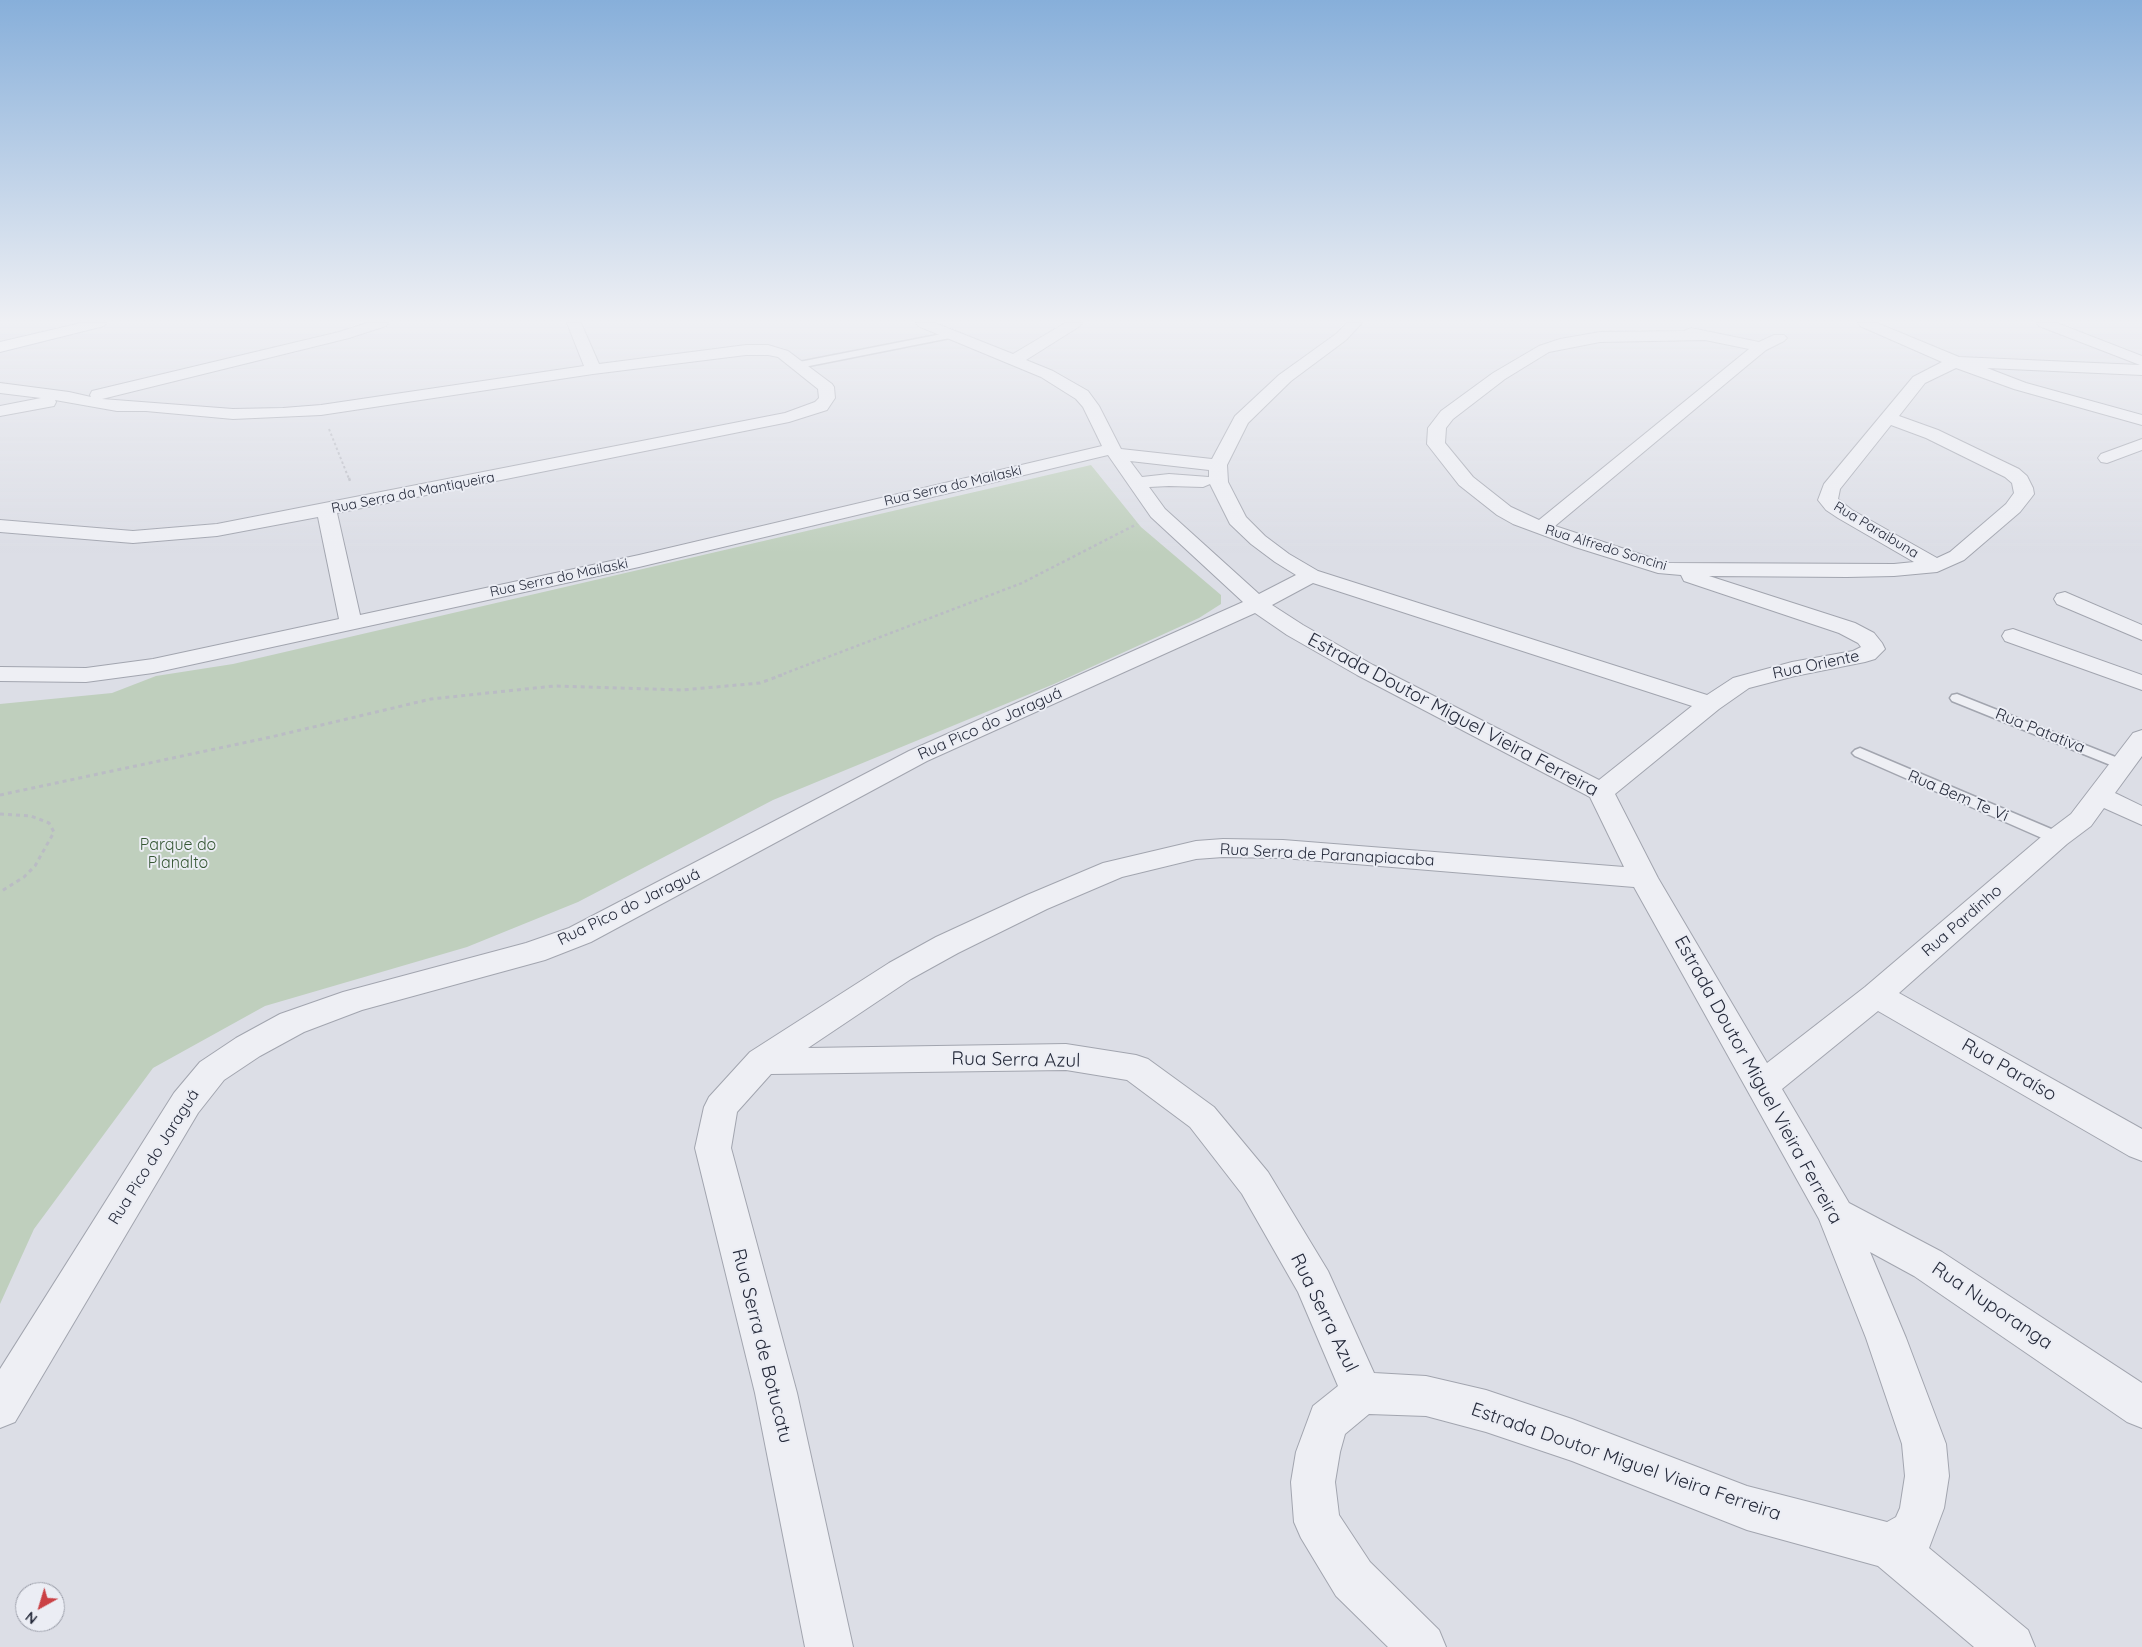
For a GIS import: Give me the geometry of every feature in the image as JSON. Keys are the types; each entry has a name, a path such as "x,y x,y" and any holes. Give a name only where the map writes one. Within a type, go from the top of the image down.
{"street":[{"path":"0,411 64,400"},
{"path":"82,400 117,406 146,406 233,414 321,410 388,400"},
{"path":"130,400 146,406"},
{"name":"Rua Serra da Mantiqueira","path":"0,526 133,537 217,530 360,504 789,417 821,406 826,400"},
{"name":"Estrada Doutor Miguel Vieira Ferreira","path":"1085,400 1094,412 1114,452 1158,514 1257,604 1295,630 1365,670 1601,792 1644,878 1836,1214 1886,1338 1924,1444 1927,1476 1922,1508 1912,1533 1890,1546 1747,1508 1572,1440 1486,1411 1426,1396 1362,1393"},
{"path":"1262,400 1241,420 1228,442 1218,474 1237,520 1282,558 1311,575 1710,704"},
{"name":"Rua Alfredo Soncini","path":"1466,400 1447,415 1437,428 1436,444 1466,481 1504,511 1520,520 1666,568 1847,571 1894,570 1937,566 1957,556 2013,508 2024,494 2024,488 2020,480 2012,473 1932,434 1888,418"},
{"path":"1541,528 1697,400"},
{"name":"Rua Paraibuna","path":"1903,400 1830,488 1828,500 1845,514 1937,566"},
{"path":"2070,400 2142,420"},
{"path":"2107,458 2142,444"},
{"name":"Rua Serra do Mailaski","path":"0,674 86,675 153,666 639,561 1114,452 1218,474"},
{"path":"1137,483 1218,474"},
{"path":"326,510 351,623"},
{"name":"Rua Oriente","path":"1601,792 1710,704 1741,683 1792,669 1867,654 1873,649 1871,643 1854,632 1832,623 1666,568"},
{"name":"Rua Pico do Jaraguá","path":"0,1407 186,1103 212,1071 248,1046 292,1023 354,1000 534,952 580,935 636,908 918,756 1257,604 1311,575"},
{"path":"2065,599 2142,632"},
{"path":"2013,636 2142,683"},
{"name":"Rua Pardinho","path":"1762,1086 1876,995 2057,838 2081,820 2142,738"},
{"path":"2099,796 2142,816"},
{"name":"Rua Serra de Paranapiacaba","path":"762,1061 900,972 947,945 1037,902 1113,870 1178,854 1223,848 1283,849 1644,878"},
{"name":"Rua Paraíso","path":"1876,995 2142,1146"},
{"name":"Rua Serra Azul","path":"762,1061 1066,1057 1136,1068 1202,1117 1256,1183 1314,1283 1362,1393"},
{"name":"Rua Serra de Botucatu","path":"762,1061 721,1107 713,1148 776,1393 829,1647"},
{"name":"Rua Nuporanga","path":"1836,1214 1928,1264 2142,1407"},
{"path":"1362,1393 1328,1421 1318,1452 1313,1482 1317,1522 1353,1579 1422,1647"},
{"path":"1890,1546 2011,1647"}],"lane":[{"name":"Rua Patativa","path":"1957,698 2123,765"},
{"name":"Rua Bem Te Vi","path":"1860,753 2057,838"}],"path":[{"path":"321,410 360,504"},
{"path":"0,795 271,737 430,699 554,686 682,690 760,683 1022,583 1158,514"},
{"path":"0,814 31,816 49,823 54,832 35,866 24,877 0,892"}],"green space":[{"name":"Parque do Planalto","path":"1091,465 1141,527 1221,595 1221,604 1199,618 1054,684 773,800 578,902 467,947 265,1006 153,1068 34,1229 0,1304 0,704 112,693 156,676 233,664"}]}
